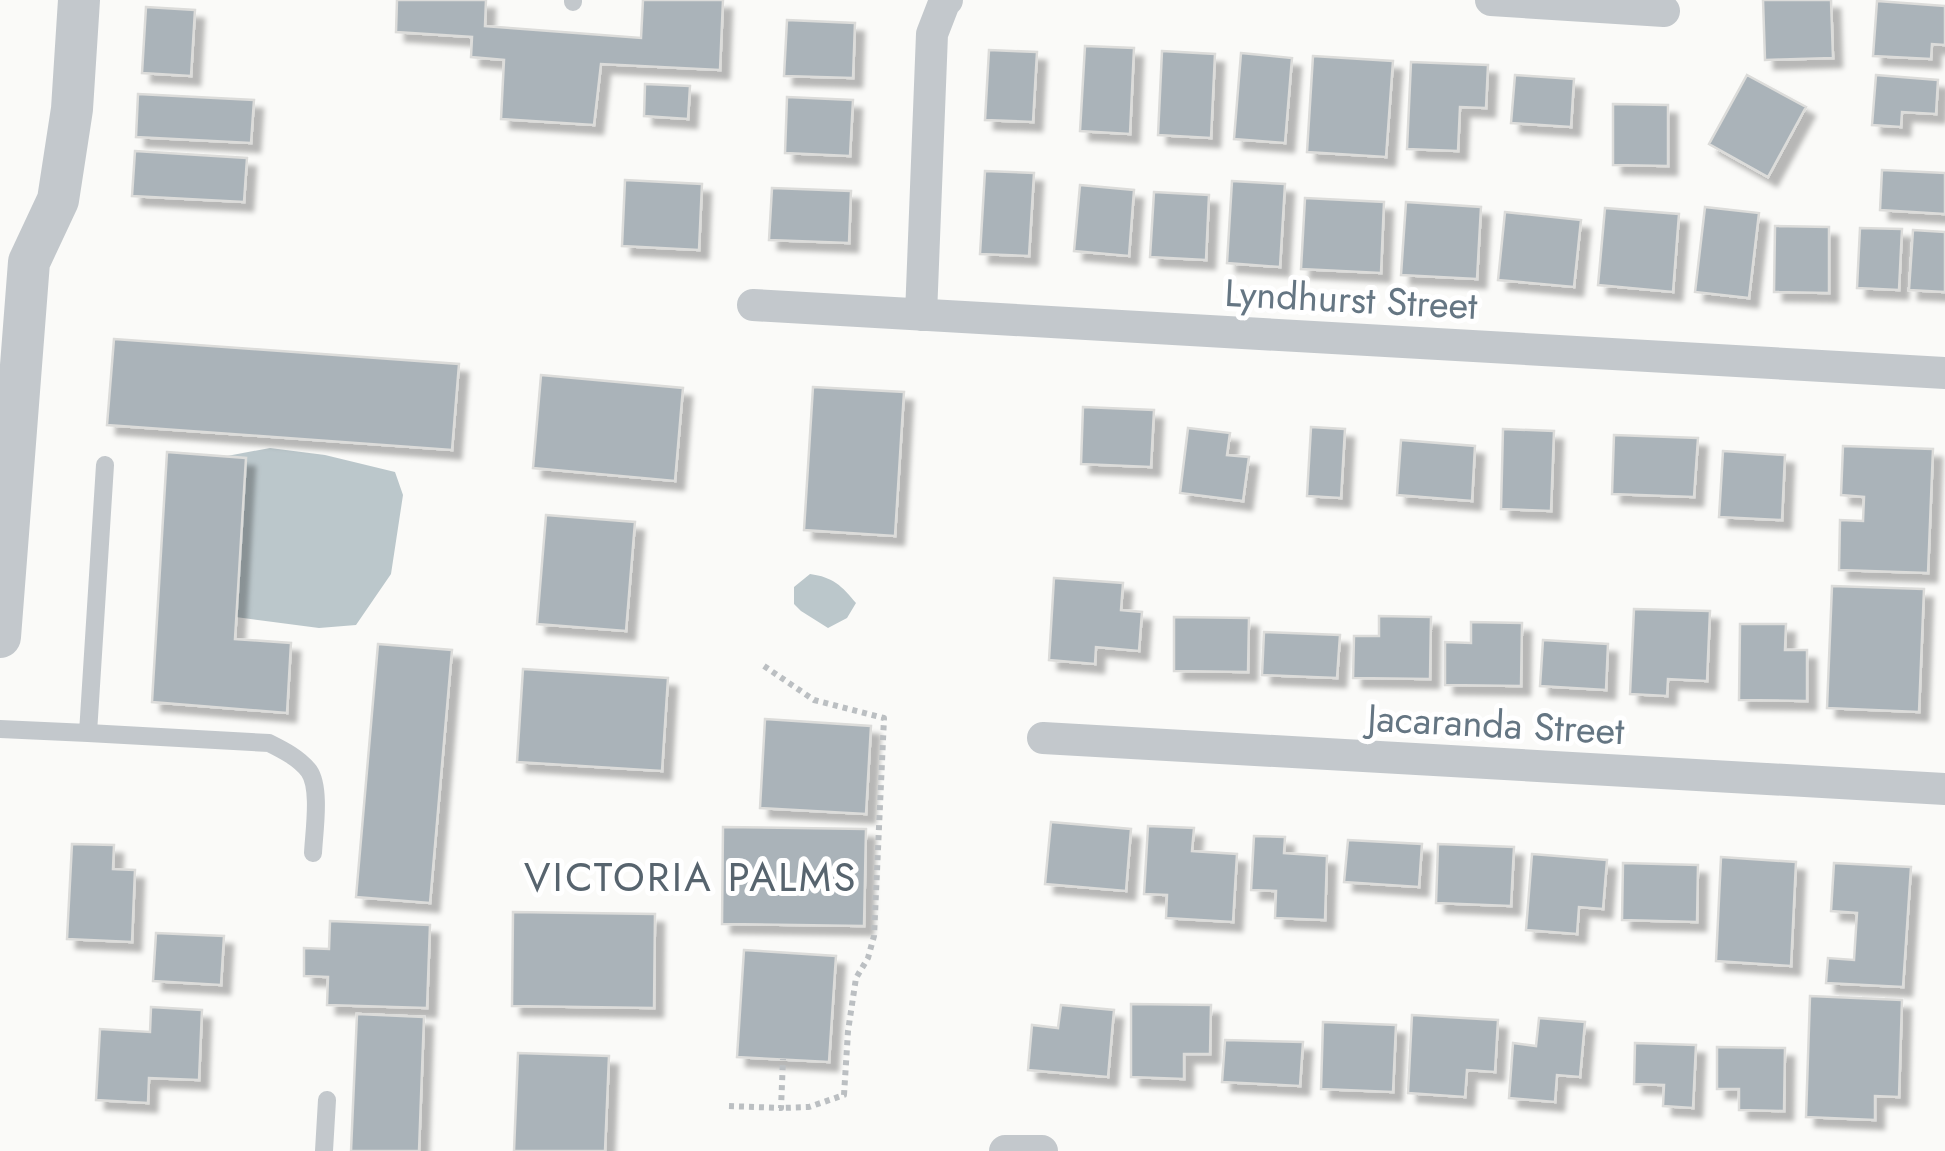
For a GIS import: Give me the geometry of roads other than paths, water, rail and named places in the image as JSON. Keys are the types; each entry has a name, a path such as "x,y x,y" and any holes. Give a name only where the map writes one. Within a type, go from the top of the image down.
{"street":[{"path":"0,637 14,262 58,200 72,109 79,0"},
{"path":"921,315 932,34 947,0"},
{"path":"1490,0 1664,11"},
{"name":"Lyndhurst Street","path":"753,305 1945,373"},
{"name":"Jacaranda Street","path":"1043,738 1945,789"}],"lane":[{"path":"88,732 104,465"},
{"path":"0,730 268,742 289,753 311,773 316,796 313,853"},
{"path":"324,1151 328,1100"}],"district":[{"name":"VICTORIA PALMS","path":"691,877"}]}
